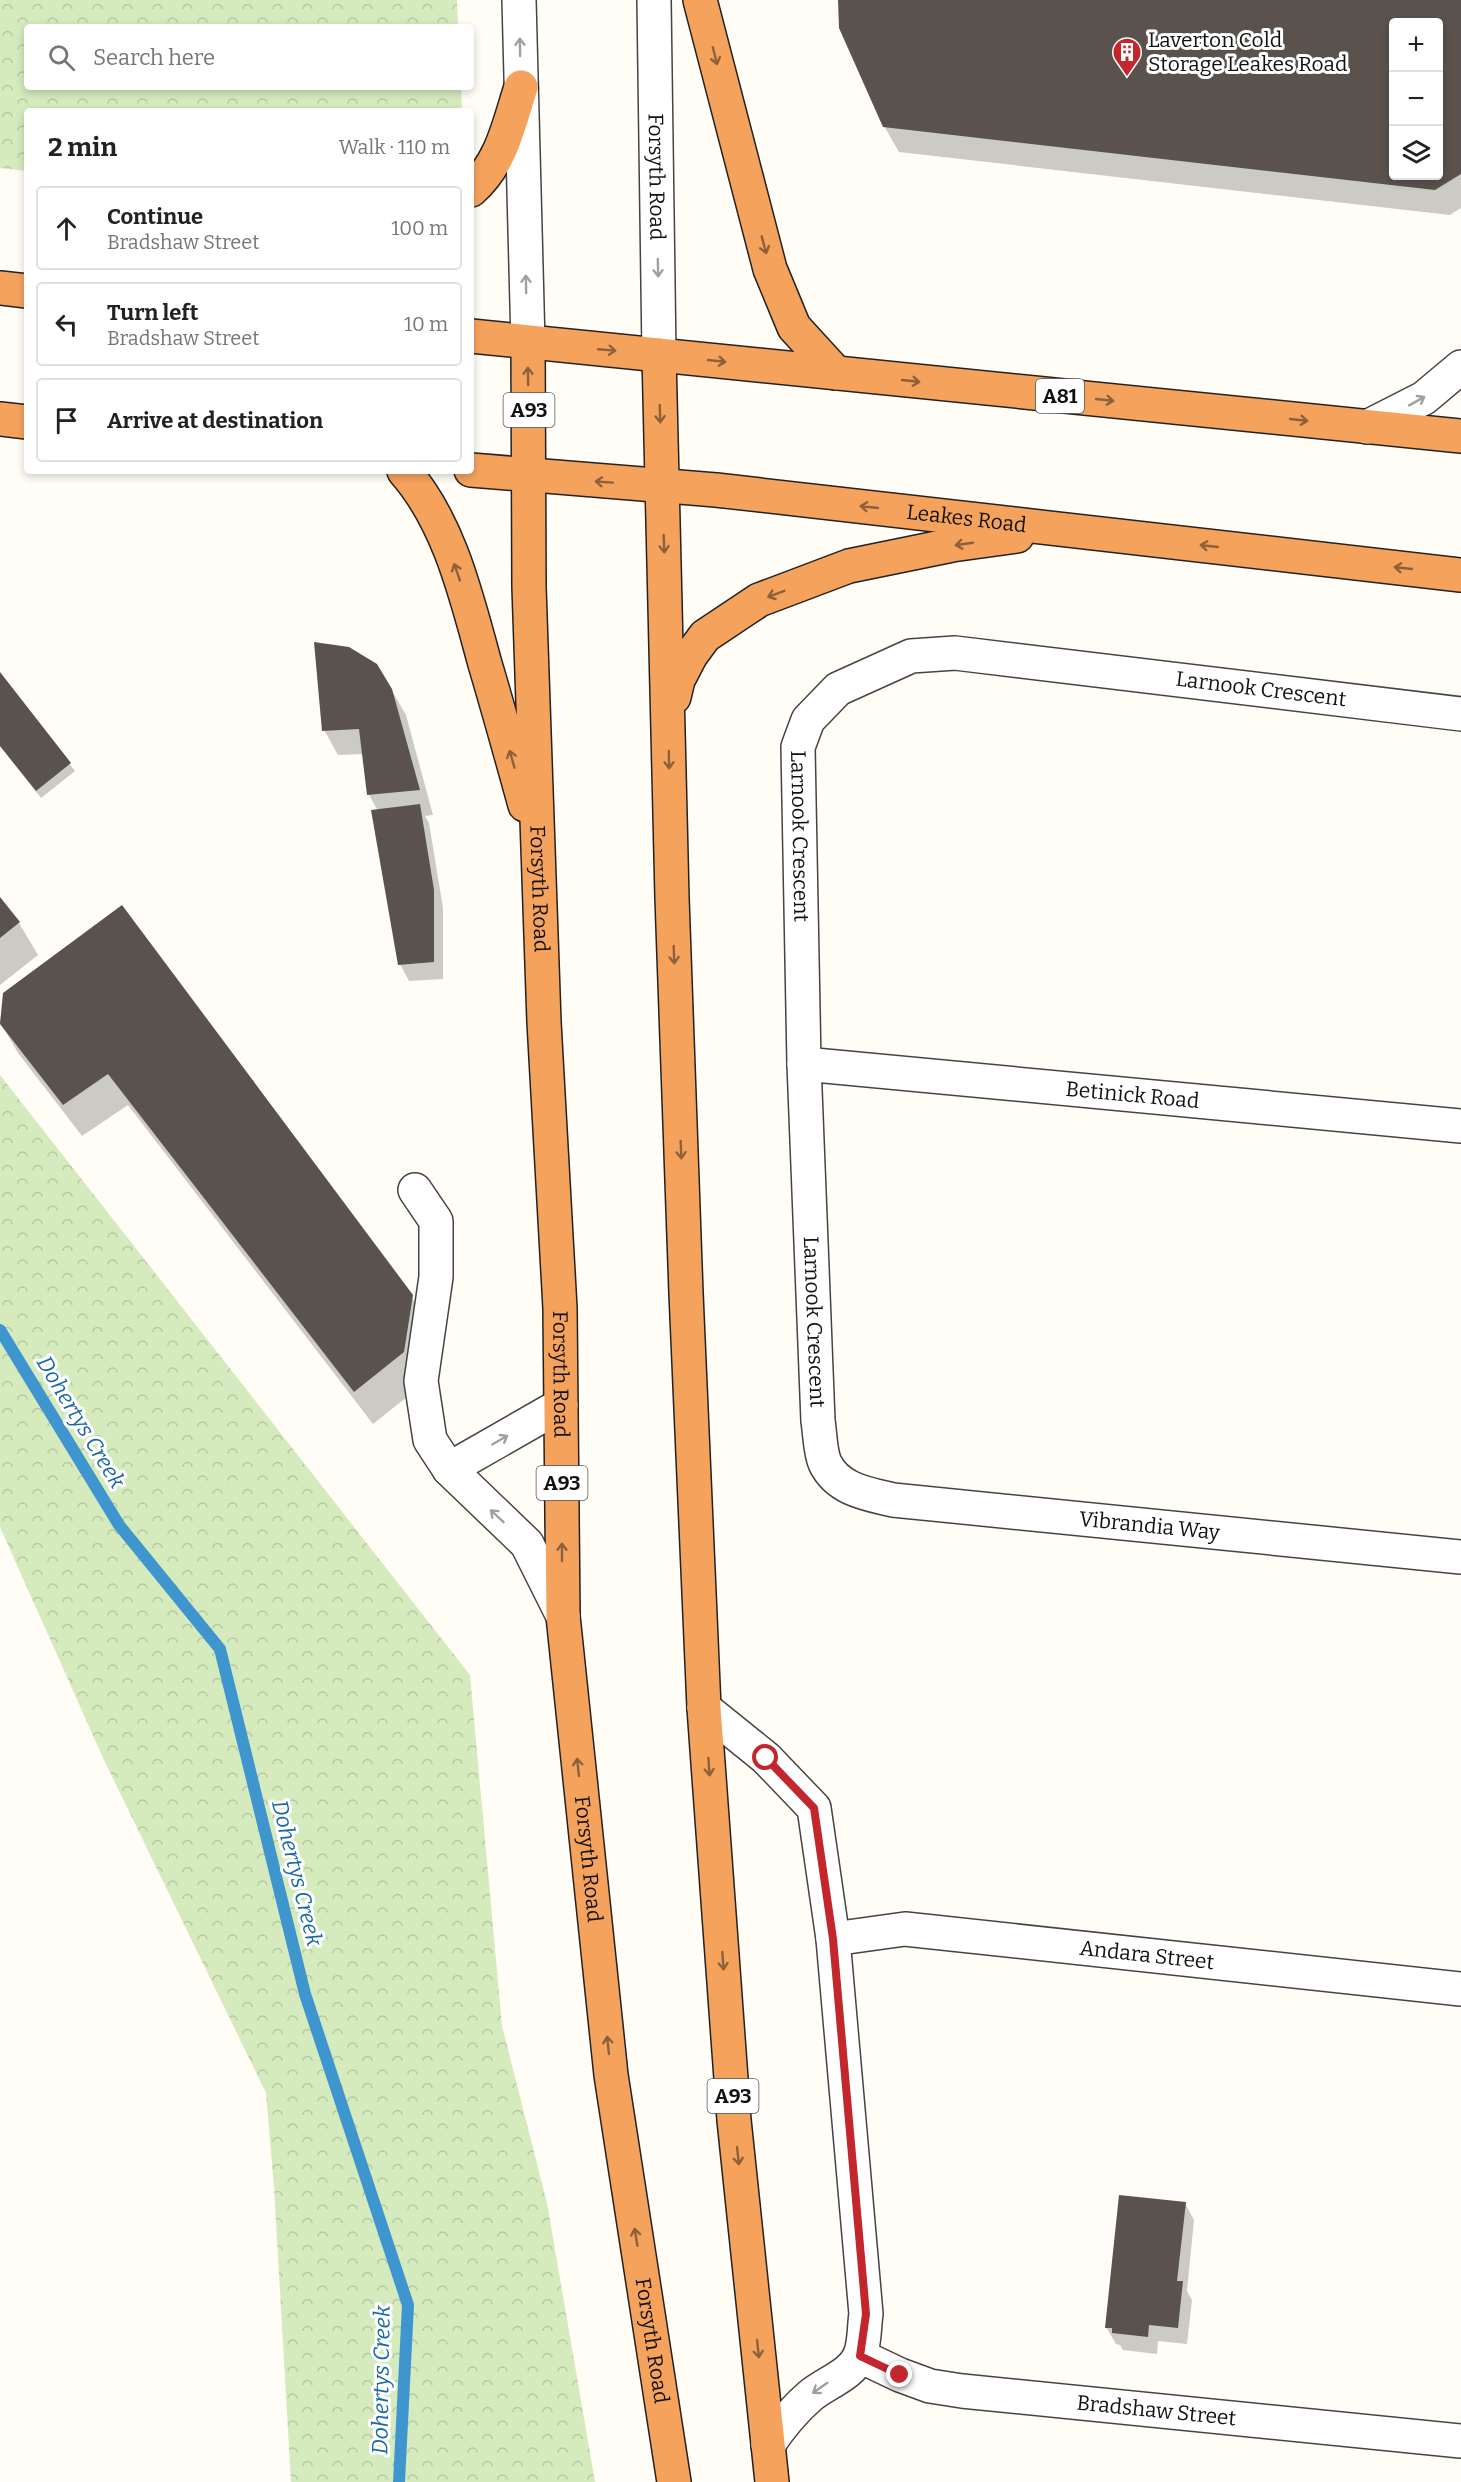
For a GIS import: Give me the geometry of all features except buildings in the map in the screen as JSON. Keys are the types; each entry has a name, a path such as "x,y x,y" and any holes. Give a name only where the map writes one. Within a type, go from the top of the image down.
{"highway":[{"path":"700,0 770,269 794,327 836,373"},
{"path":"474,187 487,176 500,151 521,87"},
{"path":"0,288 24,291"},
{"name":"A81","path":"474,336 1461,436"},
{"name":"A93","path":"528,343 530,477"},
{"name":"A93","path":"659,355 685,1269 704,1708 735,2120 772,2482"},
{"path":"0,419 24,422"},
{"name":"Leakes Road","path":"474,470 530,477 663,486 1461,574"},
{"path":"406,474 423,497 453,560 470,610 539,856"},
{"name":"Forsyth Road","path":"530,477 529,587 544,1022 560,1308 562,1616 611,2075 674,2482"},
{"path":"669,720 678,680 691,655 705,636 759,600 849,566 952,545 1063,529"}],"street":[{"path":"519,0 528,343"},
{"name":"Forsyth Road","path":"654,0 659,355"},
{"path":"1367,427 1424,398 1461,367"},
{"name":"Larnook Crescent","path":"839,1482 825,1462 818,1421 804,1064 798,747 808,720 838,689 911,656 955,652 1461,714"},
{"name":"Betinick Road","path":"804,1064 1461,1126"},
{"path":"415,1190 436,1221 436,1277 421,1381 430,1440 449,1469 527,1544 562,1616"},
{"path":"449,1469 561,1405"},
{"name":"Vibrandia Way","path":"839,1482 861,1492 893,1500 1461,1557"},
{"path":"704,1708 766,1758 814,1808 833,1939 866,2314 860,2356 843,2374 807,2398 781,2425 768,2445"},
{"name":"Andara Street","path":"833,1939 905,1929 1461,1989"},
{"name":"Bradshaw Street","path":"860,2356 930,2386 963,2391 1461,2441"}],"green space":[{"path":"0,0 457,0 458,24 24,24 24,90 461,90 462,108 24,108 24,171 0,168"},
{"path":"0,1075 470,1675 502,2026 547,2203 595,2482 291,2482 274,2188 266,2093 104,1760 0,1527"}],"waterway":[{"name":"Dohertys Creek","path":"0,1330 119,1525 220,1649 305,1994 408,2305 399,2482"}],"place":[{"name":"Laverton Cold Storage Leakes Road","path":"1127,78"}],"route":[{"path":"766,1758 814,1808 833,1939 866,2314 860,2356 900,2375"}]}
